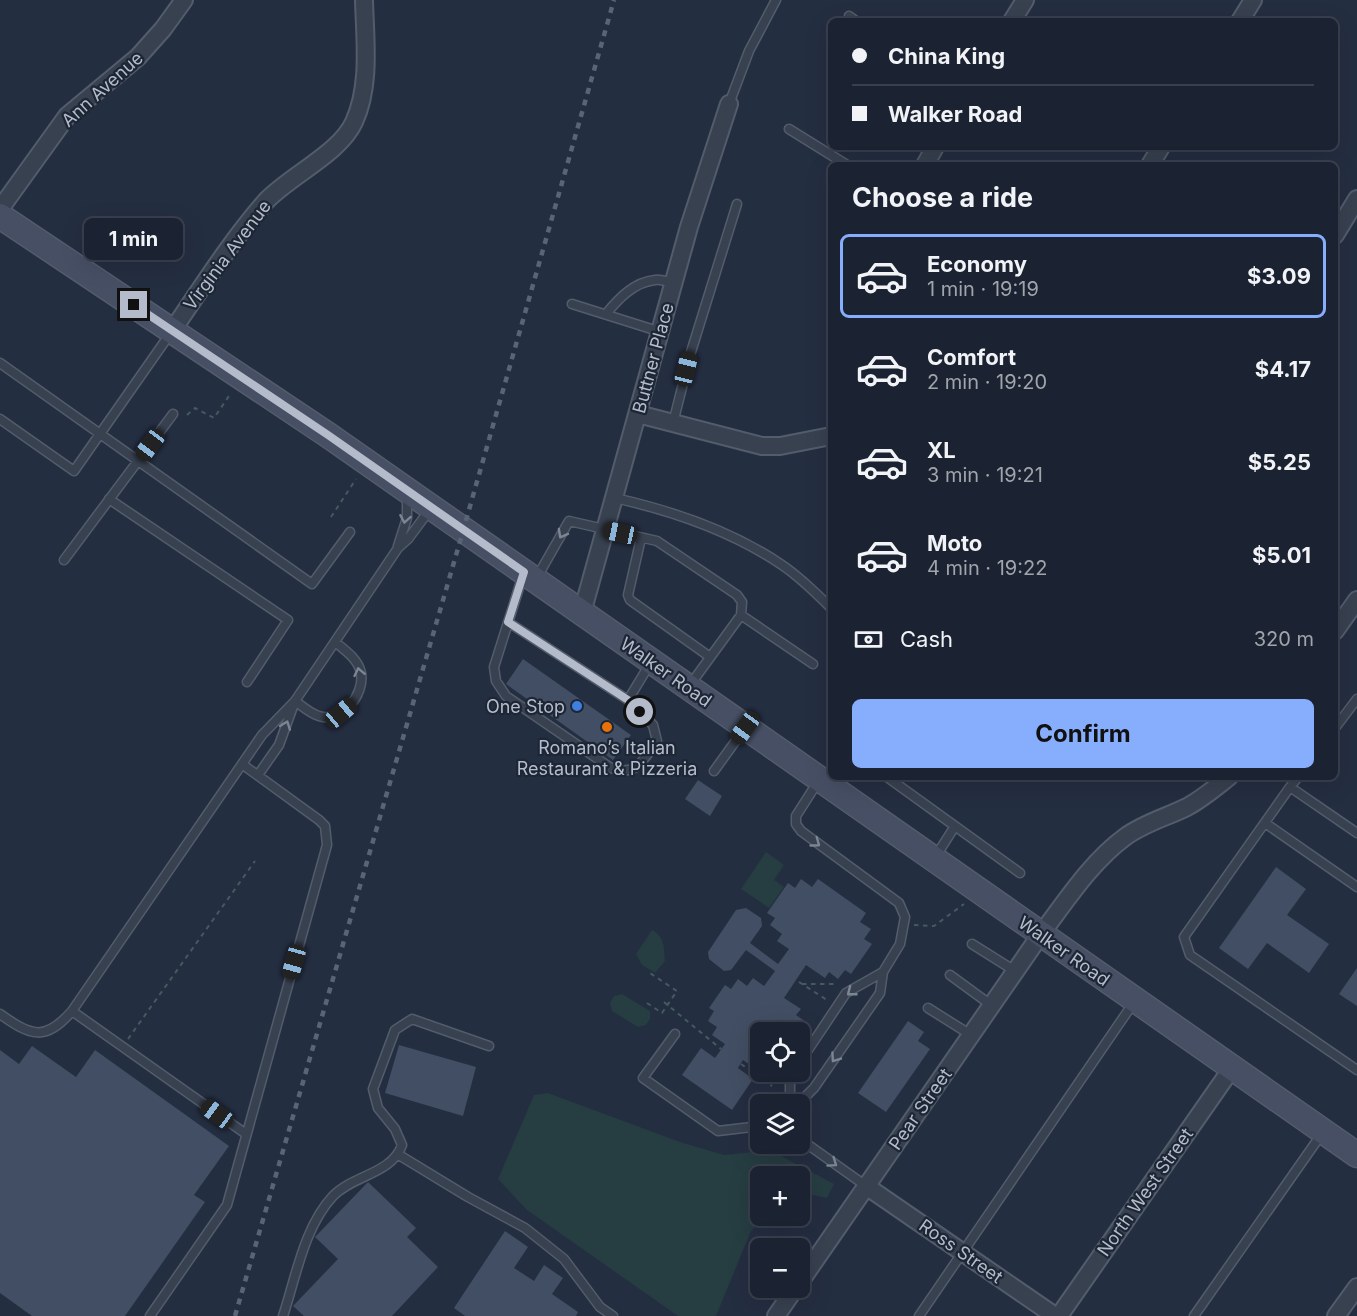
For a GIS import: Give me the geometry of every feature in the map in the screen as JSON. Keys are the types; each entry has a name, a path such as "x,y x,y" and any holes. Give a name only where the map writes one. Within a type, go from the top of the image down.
{"street":[{"name":"Ann Avenue","path":"0,208 68,116 138,57 163,29 184,0"},
{"name":"Virginia Avenue","path":"172,331 234,241 267,200 284,184 333,148 353,125 365,86 364,0"},
{"path":"1014,18 1025,0"},
{"path":"1242,18 1253,0"},
{"name":"Buttner Place","path":"582,613 689,227 729,104"},
{"path":"1338,230 1357,199"},
{"name":"Walker Road","path":"0,216 408,490 1357,1155"},
{"path":"638,414 762,446 780,446 828,437"},
{"path":"1338,627 1357,600"},
{"name":"Pear Street","path":"810,1267 1041,934 1102,858 1125,837 1187,807 1224,780"},
{"name":"North West Street","path":"1057,1316 1232,1068"},
{"name":"Ross Street","path":"866,1186 1057,1316"},
{"path":"1336,1316 1357,1287"},
{"path":"776,1316 788,1298"}],"lane":[{"path":"729,104 749,51 776,0"},
{"path":"789,129 842,162"},
{"path":"673,423 691,351 737,204"},
{"path":"606,314 621,297 641,285 656,280 674,283"},
{"path":"572,304 661,332"},
{"path":"0,419 74,471 172,331"},
{"path":"0,363 312,584 350,532"},
{"path":"64,560 173,414"},
{"path":"398,548 407,518 408,490"},
{"path":"615,498 658,508 733,537 784,566 828,605"},
{"path":"109,499 288,620 247,682"},
{"path":"0,1014 22,1030 35,1033 61,1024 262,735 295,701 398,548 408,539 431,507"},
{"path":"508,622 628,700 653,724 657,741 638,766 624,772 611,768 506,696 496,681 494,667 508,622 530,576 569,521 657,541 737,595 742,602 741,615 688,687"},
{"path":"641,538 628,595 630,600 710,657"},
{"path":"741,615 813,664"},
{"path":"295,701 317,716 330,718 341,713 357,695 361,686 361,675 357,662 334,642"},
{"path":"628,700 651,662"},
{"path":"1338,724 1357,699"},
{"path":"258,775 279,745 295,701"},
{"path":"714,771 745,728"},
{"path":"150,1316 227,1205 327,845 325,826 319,820 242,764"},
{"path":"810,1047 846,993 882,972 900,944 905,917 899,903 801,831 796,824 796,816 819,779"},
{"path":"891,780 1020,873"},
{"path":"1296,780 1184,937 1190,955 1357,1070"},
{"path":"1290,787 1357,833"},
{"path":"1265,823 1357,887"},
{"path":"934,860 955,826"},
{"path":"972,944 1015,971"},
{"path":"808,1094 880,993 882,972"},
{"path":"950,975 991,1005"},
{"path":"919,1316 1136,1001"},
{"path":"928,1008 971,1035"},
{"path":"72,1011 246,1134"},
{"path":"283,1316 308,1236 320,1214 333,1196 353,1181 392,1162 399,1155 402,1145 395,1129 378,1108 373,1089 395,1030 412,1019 489,1046"},
{"path":"675,1034 643,1078 718,1131 750,1127"},
{"path":"1194,1316 1323,1132"},
{"path":"810,1146 866,1186"},
{"path":"399,1155 468,1197 525,1227 564,1259 600,1307 613,1316"}],"path":[{"path":"187,416 195,408 214,418 232,392"},
{"path":"331,517 358,477"},
{"path":"123,1047 255,861"},
{"path":"914,925 934,926 966,902"},
{"path":"647,971 677,991 662,1013 647,1003"},
{"path":"830,1002 800,983 842,985"},
{"path":"664,1002 721,1049"},
{"path":"741,1064 772,1086"}],"green space":[{"path":"766,852 784,865 774,880 784,887 769,908 741,889"},
{"path":"652,930 662,939 665,961 655,973 642,965 636,954"},
{"path":"622,994 650,1011 650,1019 646,1025 638,1027 612,1011 610,1003 614,996"},
{"path":"548,1093 680,1142 724,1155 750,1152 750,1154 778,1154 800,1166 750,1166 750,1226 756,1226 751,1231 716,1316 678,1316 527,1210 498,1179 534,1095"},
{"path":"810,1171 834,1184 827,1198 810,1194"}],"building":[{"path":"523,659 631,735 613,760 506,684"},
{"path":"698,780 722,796 710,816 685,799"},
{"path":"1276,867 1306,889 1287,915 1329,944 1309,973 1267,943 1248,969 1219,948"},
{"path":"801,879 812,887 818,879 866,913 860,922 871,929 864,939 872,944 851,974 845,970 838,979 829,972 825,978 806,965 784,998 801,1009 796,1015 806,1022 750,1022 750,1065 743,1060 738,1068 750,1077 751,1082 732,1110 682,1075 701,1048 715,1058 725,1044 712,1035 717,1027 708,1021 714,1011 709,1008 725,985 731,989 738,979 747,986 753,978 764,986 775,971 746,950 731,970 724,971 709,959 708,952 736,910 746,908 761,918 762,926 750,943 778,964 789,949 777,941 782,934 770,925 775,918 767,913 788,883 795,888"},
{"path":"1357,968 1357,1006 1339,994"},
{"path":"908,1021 924,1032 918,1041 930,1049 886,1112 858,1093"},
{"path":"399,1045 476,1067 463,1116 385,1093"},
{"path":"32,1046 76,1077 95,1050 229,1146 194,1195 205,1202 125,1316 32,1316 0,1293 0,1050 19,1064"},
{"path":"368,1182 416,1228 407,1237 438,1267 392,1316 304,1316 293,1306 338,1259 315,1237"},
{"path":"505,1231 528,1247 514,1268 534,1281 544,1265 563,1278 552,1294 578,1312 576,1316 465,1316 454,1308"}],"railway":[{"path":"235,1316 459,545 614,0"}],"place":[{"name":"One Stop","path":"577,706"},
{"name":"Romano’s Italian Restaurant & Pizzeria","path":"607,727"}],"route":[{"path":"134,305 328,435 524,572 508,622 628,700 640,712"}]}
